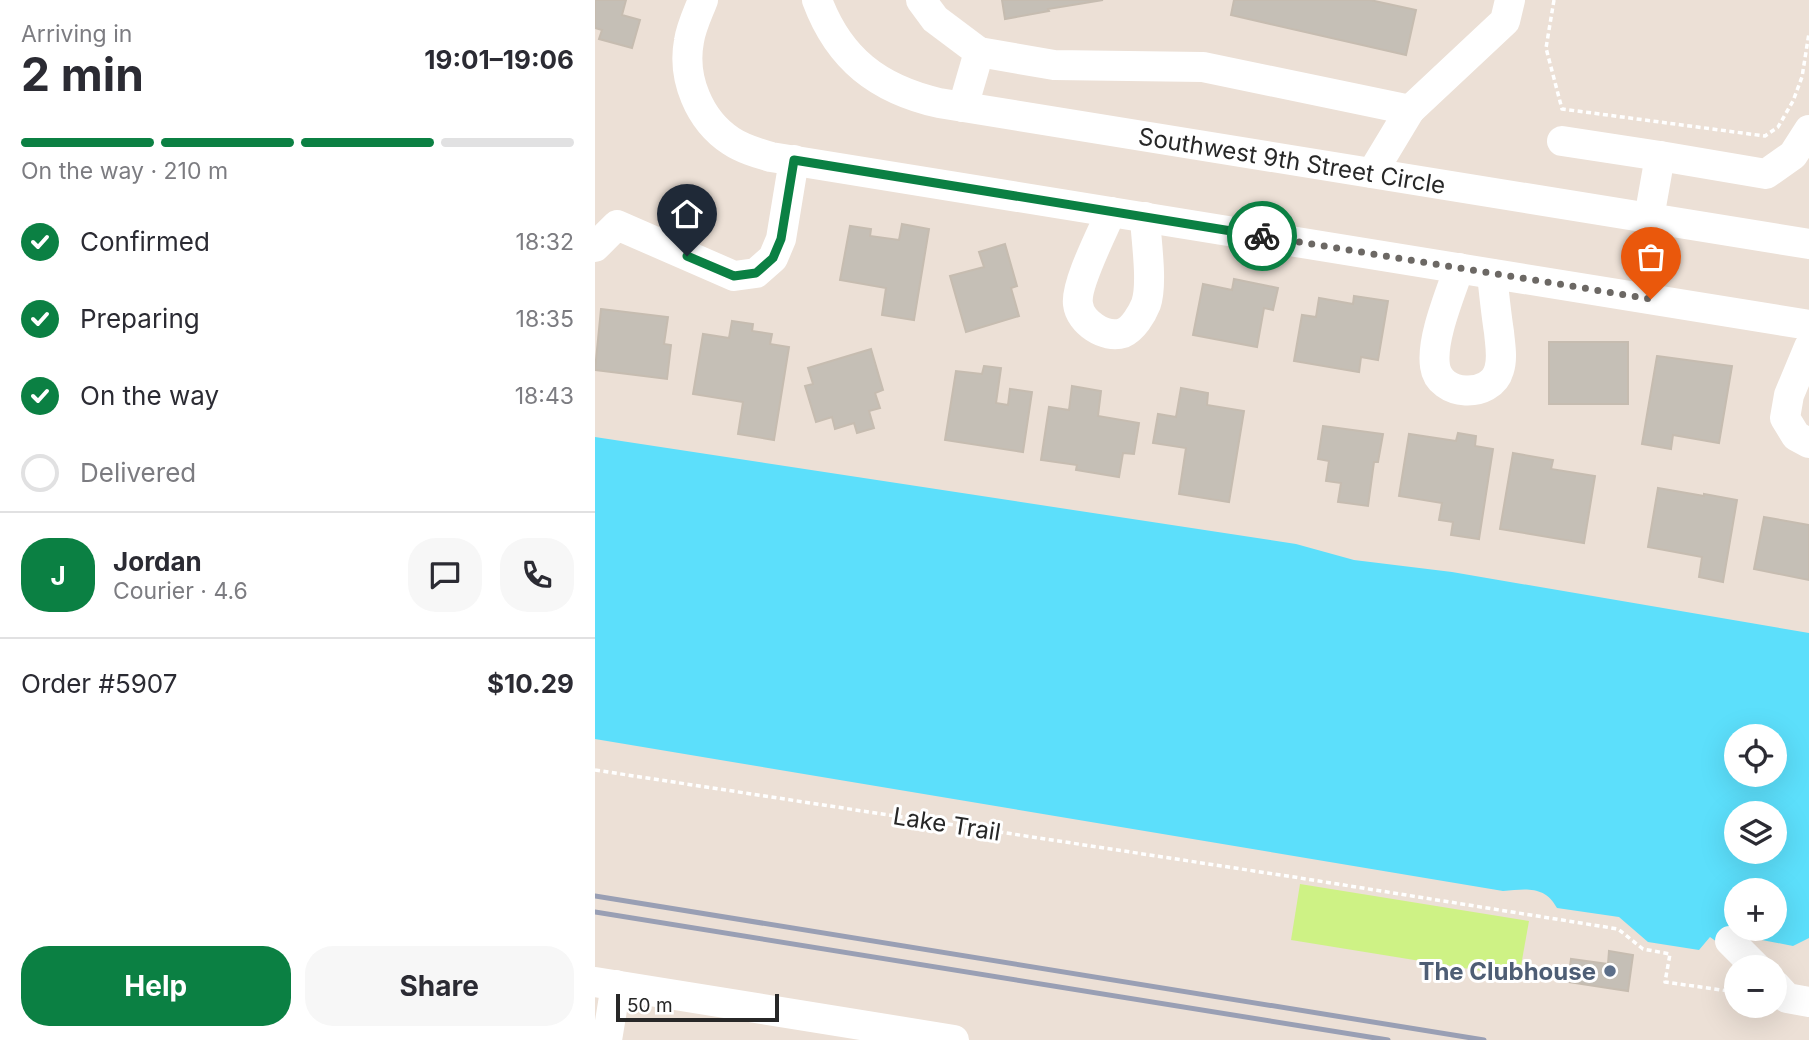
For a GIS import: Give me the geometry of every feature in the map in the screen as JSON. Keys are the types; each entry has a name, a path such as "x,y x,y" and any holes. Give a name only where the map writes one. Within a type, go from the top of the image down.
{"street":[{"path":"703,0 689,42 691,86 700,107 713,125 730,140 749,151 1809,325"},
{"name":"Southwest 9th Street Circle","path":"817,0 833,33 859,65 894,89 913,97 1809,244"},
{"path":"921,0 935,19 979,51 1054,65 1203,67 1410,110"},
{"path":"1372,173 1410,110 1505,21 1510,0"},
{"path":"963,107 979,51"},
{"path":"1562,141 1766,174 1793,155 1809,130"},
{"path":"1649,218 1660,156"},
{"path":"595,247 617,225 734,276 756,273 773,258 781,239 794,160"},
{"path":"1111,212 1083,277 1077,303 1084,320 1098,330 1115,335 1125,332 1138,319 1146,303 1149,287 1145,217"},
{"path":"1459,268 1434,346 1435,370 1445,383 1459,390 1478,390 1490,384 1499,371 1501,353 1492,274"},
{"path":"1809,346 1789,395 1785,418 1796,436 1809,443"},
{"path":"1730,941 1744,955"},
{"path":"607,1040 605,983 900,1036 954,1040"},
{"path":"1787,998 1809,1002"}],"path":[{"path":"1554,0 1546,48 1562,109 1765,136 1777,127 1793,101 1802,77 1809,33"},
{"name":"Lake Trail","path":"595,770 1618,929 1643,949 1670,954 1665,982 1724,990"}],"green space":[{"path":"1300,884 1529,921 1519,977 1291,940"}],"water":[{"path":"595,437 1296,544 1354,560 1452,572 1809,633 1809,938 1793,946 1767,941 1787,941 1787,878 1724,878 1724,941 1730,941 1724,947 1710,937 1699,950 1648,942 1619,917 1557,908 1547,895 1534,890 1503,891 595,739"}],"building":[{"path":"595,0 626,0 622,15 640,20 632,48 599,39 602,30 595,28"},
{"path":"1002,0 1103,0 1005,19"},
{"path":"1234,0 1370,0 1416,10 1406,55 1231,15"},
{"path":"902,224 929,229 914,320 882,315 886,288 840,280 850,226 871,229 870,236 899,240"},
{"path":"1005,244 1017,286 1011,288 1019,316 966,332 950,276 984,267 979,252"},
{"path":"1234,279 1278,288 1273,310 1264,308 1257,347 1193,335 1203,284 1232,290"},
{"path":"1354,296 1388,301 1378,360 1361,357 1359,372 1294,361 1302,315 1316,317 1319,298 1353,304"},
{"path":"601,309 668,317 664,344 671,345 667,379 595,370"},
{"path":"732,321 753,324 752,331 772,334 770,344 789,347 774,440 738,434 743,402 693,394 703,334 729,338"},
{"path":"1549,342 1628,342 1628,404 1549,404"},
{"path":"871,349 883,390 875,393 880,408 869,411 874,428 857,433 854,423 835,429 832,417 816,422 805,386 813,384 808,368"},
{"path":"1657,356 1732,366 1719,443 1673,435 1671,449 1642,444"},
{"path":"984,366 1001,368 996,403 1008,405 1010,389 1032,392 1023,452 945,440 956,371 982,374"},
{"path":"1072,386 1101,391 1098,416 1139,423 1134,454 1123,453 1119,477 1076,470 1077,465 1041,460 1049,407 1069,410"},
{"path":"1181,388 1208,393 1207,405 1244,411 1229,502 1179,494 1186,448 1153,443 1158,414 1176,417"},
{"path":"1323,426 1383,434 1378,462 1374,462 1368,506 1338,502 1341,483 1326,481 1329,461 1318,459"},
{"path":"1458,433 1476,436 1475,446 1493,449 1479,539 1451,535 1453,522 1439,520 1442,503 1399,496 1409,434 1456,441"},
{"path":"1513,453 1553,460 1551,469 1595,476 1584,543 1500,529"},
{"path":"1658,488 1737,500 1723,582 1699,577 1702,557 1648,547"},
{"path":"1764,517 1809,525 1809,580 1754,569"},
{"path":"1609,951 1633,955 1628,991 1568,982 1571,959 1608,964"}],"railway":[{"path":"595,896 1484,1040"},
{"path":"595,912 1388,1040"}],"way so far":[{"path":"1262,236 1651,299"}],"place":[{"name":"The Clubhouse","path":"1610,971"}],"route":[{"path":"687,256 734,276 756,273 773,258 781,239 794,160 1262,236"}]}
